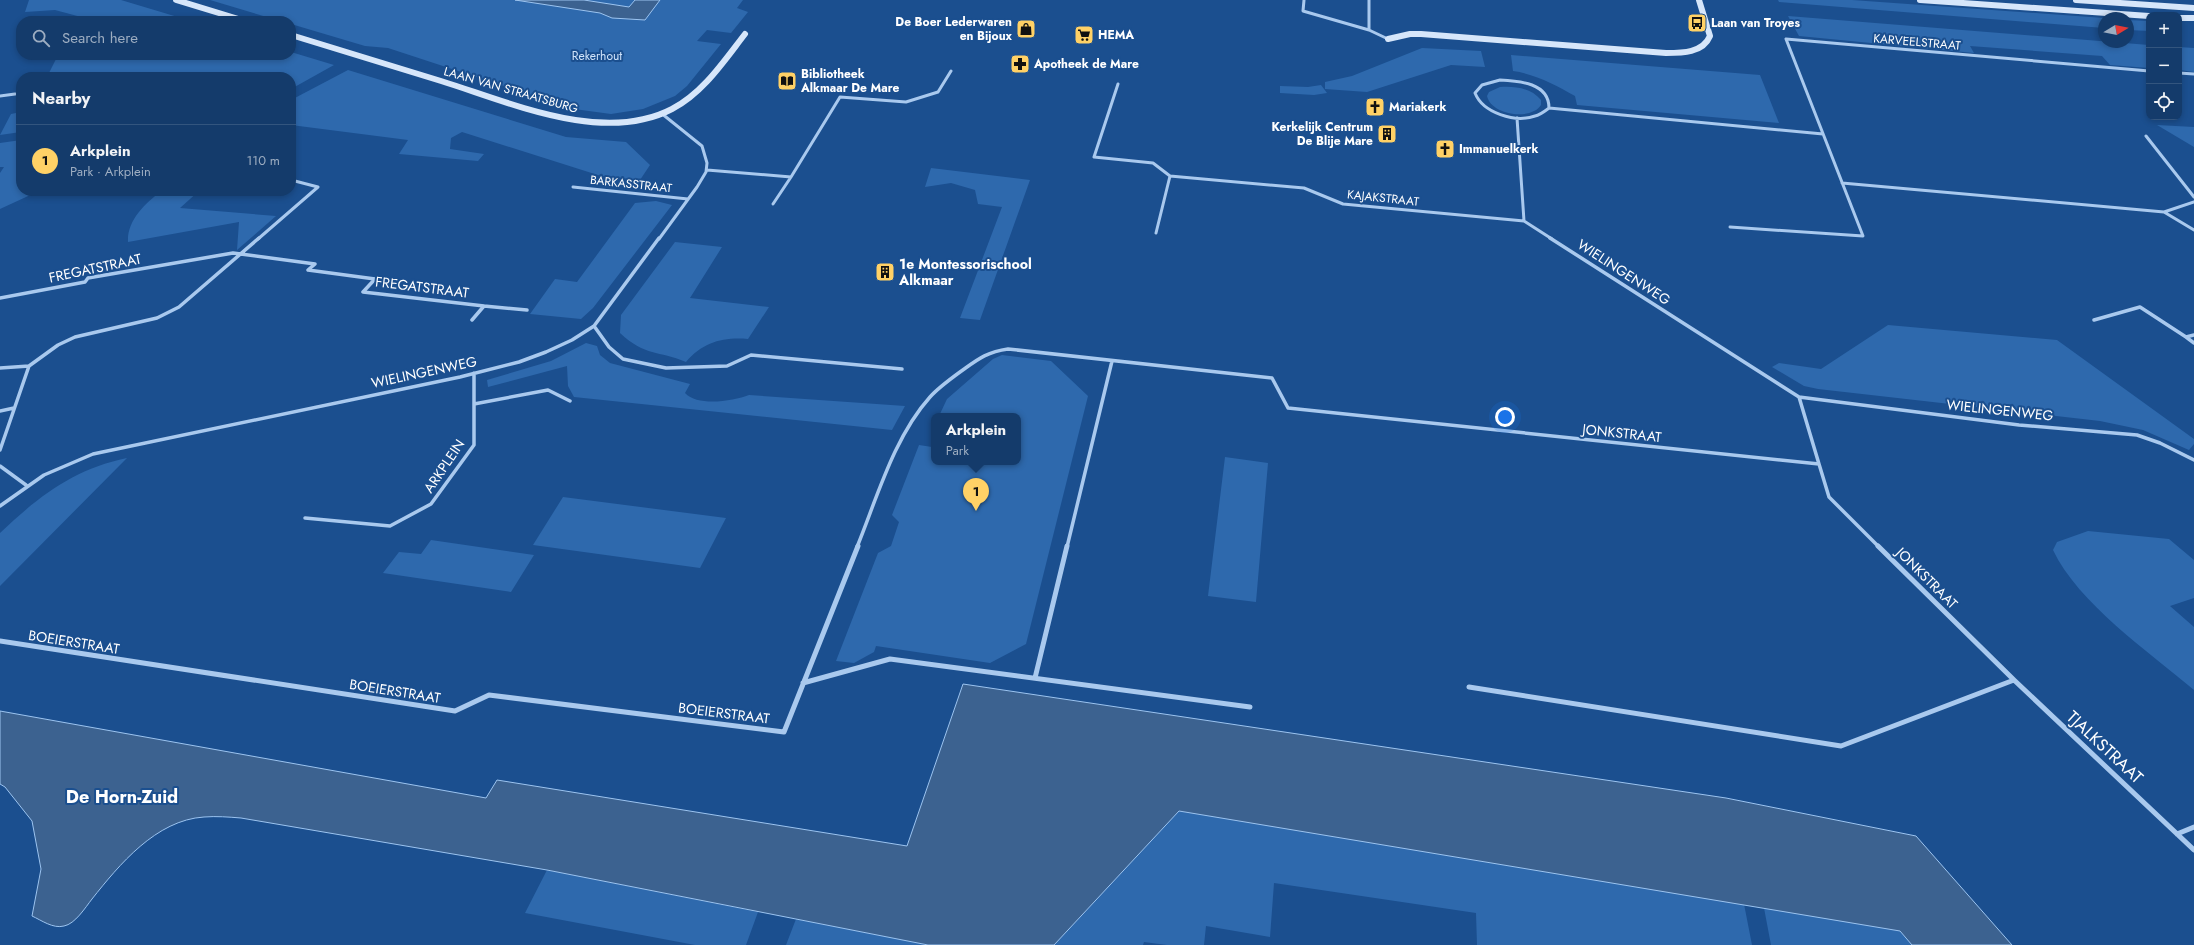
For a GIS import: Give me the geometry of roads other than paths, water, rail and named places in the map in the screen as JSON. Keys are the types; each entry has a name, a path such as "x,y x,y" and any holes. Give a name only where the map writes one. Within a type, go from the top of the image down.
{"street":[{"path":"176,0 229,16"},
{"path":"1304,0 1303,11 1369,30 1388,39 1410,34 1421,34 1666,53 1684,52 1703,47 1709,41 1710,36 1699,0"},
{"path":"1369,0 1369,30"},
{"path":"1920,0 2146,16"},
{"path":"2076,0 2194,8"},
{"path":"2157,6 2177,0"},
{"path":"2182,18 2194,18"},
{"name":"LAAN VAN STRAATSBURG","path":"296,37 571,120 609,123 633,121 661,113 686,101 745,34"},
{"name":"KARVEELSTRAAT","path":"1730,227 1863,236 1786,39 2146,71"},
{"path":"773,204 840,97 906,102 938,92 950,71"},
{"path":"2182,73 2194,74"},
{"path":"1549,108 1550,102 1548,96 1538,88 1523,82 1506,80 1490,81 1476,89 1475,95 1477,101 1484,107 1499,114 1517,118 1538,116 1549,108 1823,134"},
{"path":"1118,84 1094,158 1153,163 1170,176 1156,233"},
{"path":"0,96 15,94"},
{"path":"661,113 702,146 706,153 707,170 791,177"},
{"path":"1517,118 1524,221"},
{"path":"2146,136 2194,197"},
{"name":"WIELINGENWEG","path":"0,506 26,485 60,465 93,454 474,373 538,354 569,341 594,326 688,199 707,170"},
{"name":"KAJAKSTRAAT","path":"1170,176 1304,188 1343,204 1524,221"},
{"path":"0,450 29,366 50,349 67,340 166,315 179,307 318,187 296,181"},
{"path":"1842,183 2164,212 2194,202"},
{"name":"BARKASSTRAAT","path":"573,187 688,199"},
{"path":"2164,212 2194,230"},
{"name":"WIELINGENWEG","path":"1524,221 1799,397 2019,425 2137,435 2160,443 2194,460"},
{"name":"FREGATSTRAAT","path":"0,298 85,282 88,278 234,253 315,264 308,270 375,279 363,292 484,306"},
{"path":"484,306 527,310"},
{"name":"FREGATSTRAAT","path":"472,320 484,306"},
{"path":"2094,320 2140,307 2194,343"},
{"path":"594,326 609,348 623,359 666,368 690,369 727,366 752,355 902,369"},
{"path":"2186,337 2194,335"},
{"path":"804,683 899,442 930,398 960,370 993,351 1008,349 1112,361 1035,678"},
{"name":"JONKSTRAAT","path":"1112,361 1272,378 1288,408 1819,464 1829,497 2014,680"},
{"path":"0,368 29,366"},
{"name":"ARKPLEIN","path":"305,518 390,526 431,504 474,445 474,373"},
{"path":"474,404 548,390 570,401"},
{"path":"1799,397 1819,464"},
{"path":"0,411 14,408"},
{"path":"0,466 26,485"},
{"name":"BOEIERSTRAAT","path":"0,641 456,711 489,695 784,732 804,683"},
{"path":"804,683 890,659 1250,707"},
{"path":"1469,687 1841,746 2014,680"},
{"name":"TJALKSTRAAT","path":"2014,680 2194,850"},
{"path":"2177,834 2194,827"}],"place":[{"name":"Laan van Troyes","path":"1697,23"},
{"name":"De Boer Lederwaren en Bijoux","path":"1026,29"},
{"name":"HEMA","path":"1084,35"},
{"name":"Apotheek de Mare","path":"1020,64"},
{"name":"Bibliotheek Alkmaar De Mare","path":"787,81"},
{"name":"Mariakerk","path":"1375,107"},
{"name":"Kerkelijk Centrum De Blije Mare","path":"1387,134"},
{"name":"Immanuelkerk","path":"1445,149"},
{"name":"1e Montessorischool Alkmaar","path":"885,272"},
{"name":"Arkplein","path":"976,511"}],"district":[{"name":"De Horn-Zuid","path":"122,797"}],"park label":[{"name":"Rekerhout","path":"597,56"}]}
